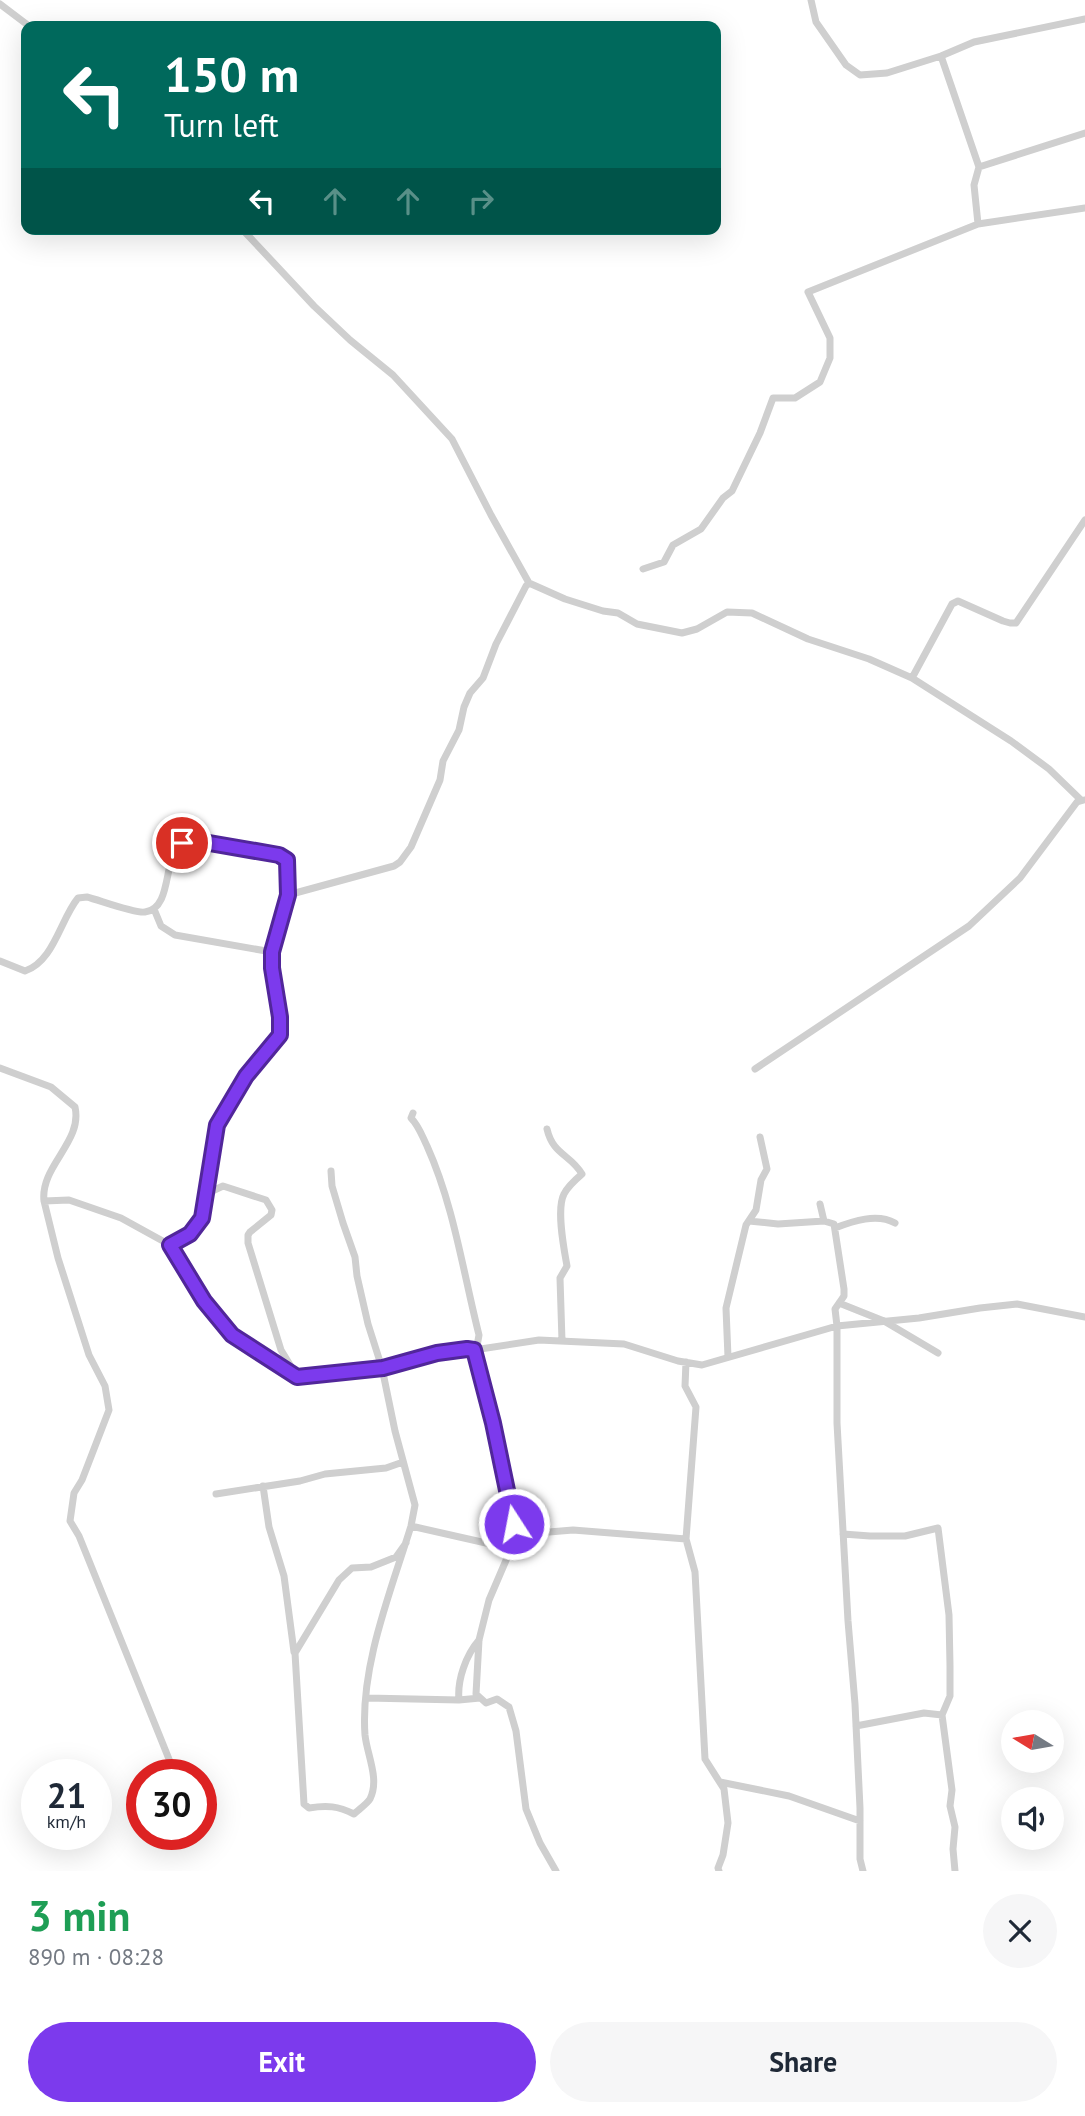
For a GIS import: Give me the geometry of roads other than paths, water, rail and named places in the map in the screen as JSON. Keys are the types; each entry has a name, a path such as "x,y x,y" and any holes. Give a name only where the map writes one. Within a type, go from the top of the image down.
{"street":[{"path":"811,0 816,22 846,65 860,75 887,74 974,42 1085,19"},
{"path":"0,4 22,21"},
{"path":"941,56 978,167 974,185 978,224"},
{"path":"978,167 1085,132"},
{"path":"643,569 664,562 673,545 701,529 723,498 732,491 760,433 773,398 795,398 820,382 830,358 830,338 807,292 978,224 1085,208"},
{"path":"248,235 313,306 349,340 393,375 452,439 529,583 565,599 618,613 637,624 682,633 697,629 727,612 752,613 808,639 869,659 912,678 1011,741 1049,769 1083,800 1069,810 1020,878 969,926 755,1069"},
{"path":"912,678 951,604 958,601 1010,624 1016,623 1085,520"},
{"path":"288,895 394,866 400,862 411,847 440,780 443,761 459,730 470,693 483,678 496,645 529,583"},
{"path":"0,961 25,971 36,968 78,898 87,897 143,913 154,909 162,900 178,847 192,840 279,855 287,860 288,895 272,952 280,1035 246,1076 217,1125 202,1218 196,1228 170,1245"},
{"path":"154,909 161,926 175,935 272,952"},
{"path":"0,1068 51,1087 75,1107 76,1122 73,1133 50,1173 43,1197 58,1258 89,1355 105,1386 109,1410 74,1493 70,1521 79,1536 169,1759"},
{"path":"413,1114 411,1118 416,1123 444,1190 465,1269 479,1335 474,1350 493,1423 514,1524 508,1552 489,1600 479,1640 476,1695 486,1703 497,1699 509,1707 516,1731 526,1809 540,1843 556,1871"},
{"path":"547,1129 554,1147 577,1165 582,1174 562,1196 562,1240 566,1266 560,1278 562,1341"},
{"path":"728,1357 726,1308 748,1221 756,1210 761,1180 767,1169 760,1137"},
{"path":"263,1486 269,1527 284,1576 295,1653 304,1804 309,1808 339,1806 354,1814 370,1799 374,1778 365,1735 373,1652 415,1505 383,1368 368,1324 355,1257 332,1185 331,1171"},
{"path":"206,1194 223,1186 266,1200 270,1205 271,1215 250,1232 248,1243 281,1350 297,1377"},
{"path":"44,1201 69,1200 121,1218 170,1245 204,1301 232,1335 297,1377 383,1368 437,1353 539,1339 624,1344 702,1364 837,1326 1017,1304 1085,1317"},
{"path":"820,1204 824,1221"},
{"path":"835,1228 853,1221 870,1219 888,1219 895,1223"},
{"path":"748,1221 778,1224 824,1221 834,1224 835,1228 844,1289 844,1296 835,1309 837,1423 856,1726 860,1859 863,1871"},
{"path":"839,1303 884,1321 938,1353"},
{"path":"686,1362 685,1386 696,1407 686,1539 695,1572 705,1759 724,1789 728,1823 719,1871"},
{"path":"216,1493 300,1482 325,1474 386,1468 403,1462"},
{"path":"514,1524 549,1532 573,1530 686,1539"},
{"path":"411,1526 486,1543 508,1552"},
{"path":"843,1534 905,1536 938,1528 948,1615 950,1696 942,1715 952,1790 950,1806 955,1827 955,1871"},
{"path":"295,1653 339,1580 352,1568 371,1566 396,1557 406,1543"},
{"path":"459,1700 458,1689 469,1651 479,1640"},
{"path":"367,1698 480,1698"},
{"path":"856,1726 924,1713 942,1715"},
{"path":"719,1782 789,1796 860,1821"}]}
